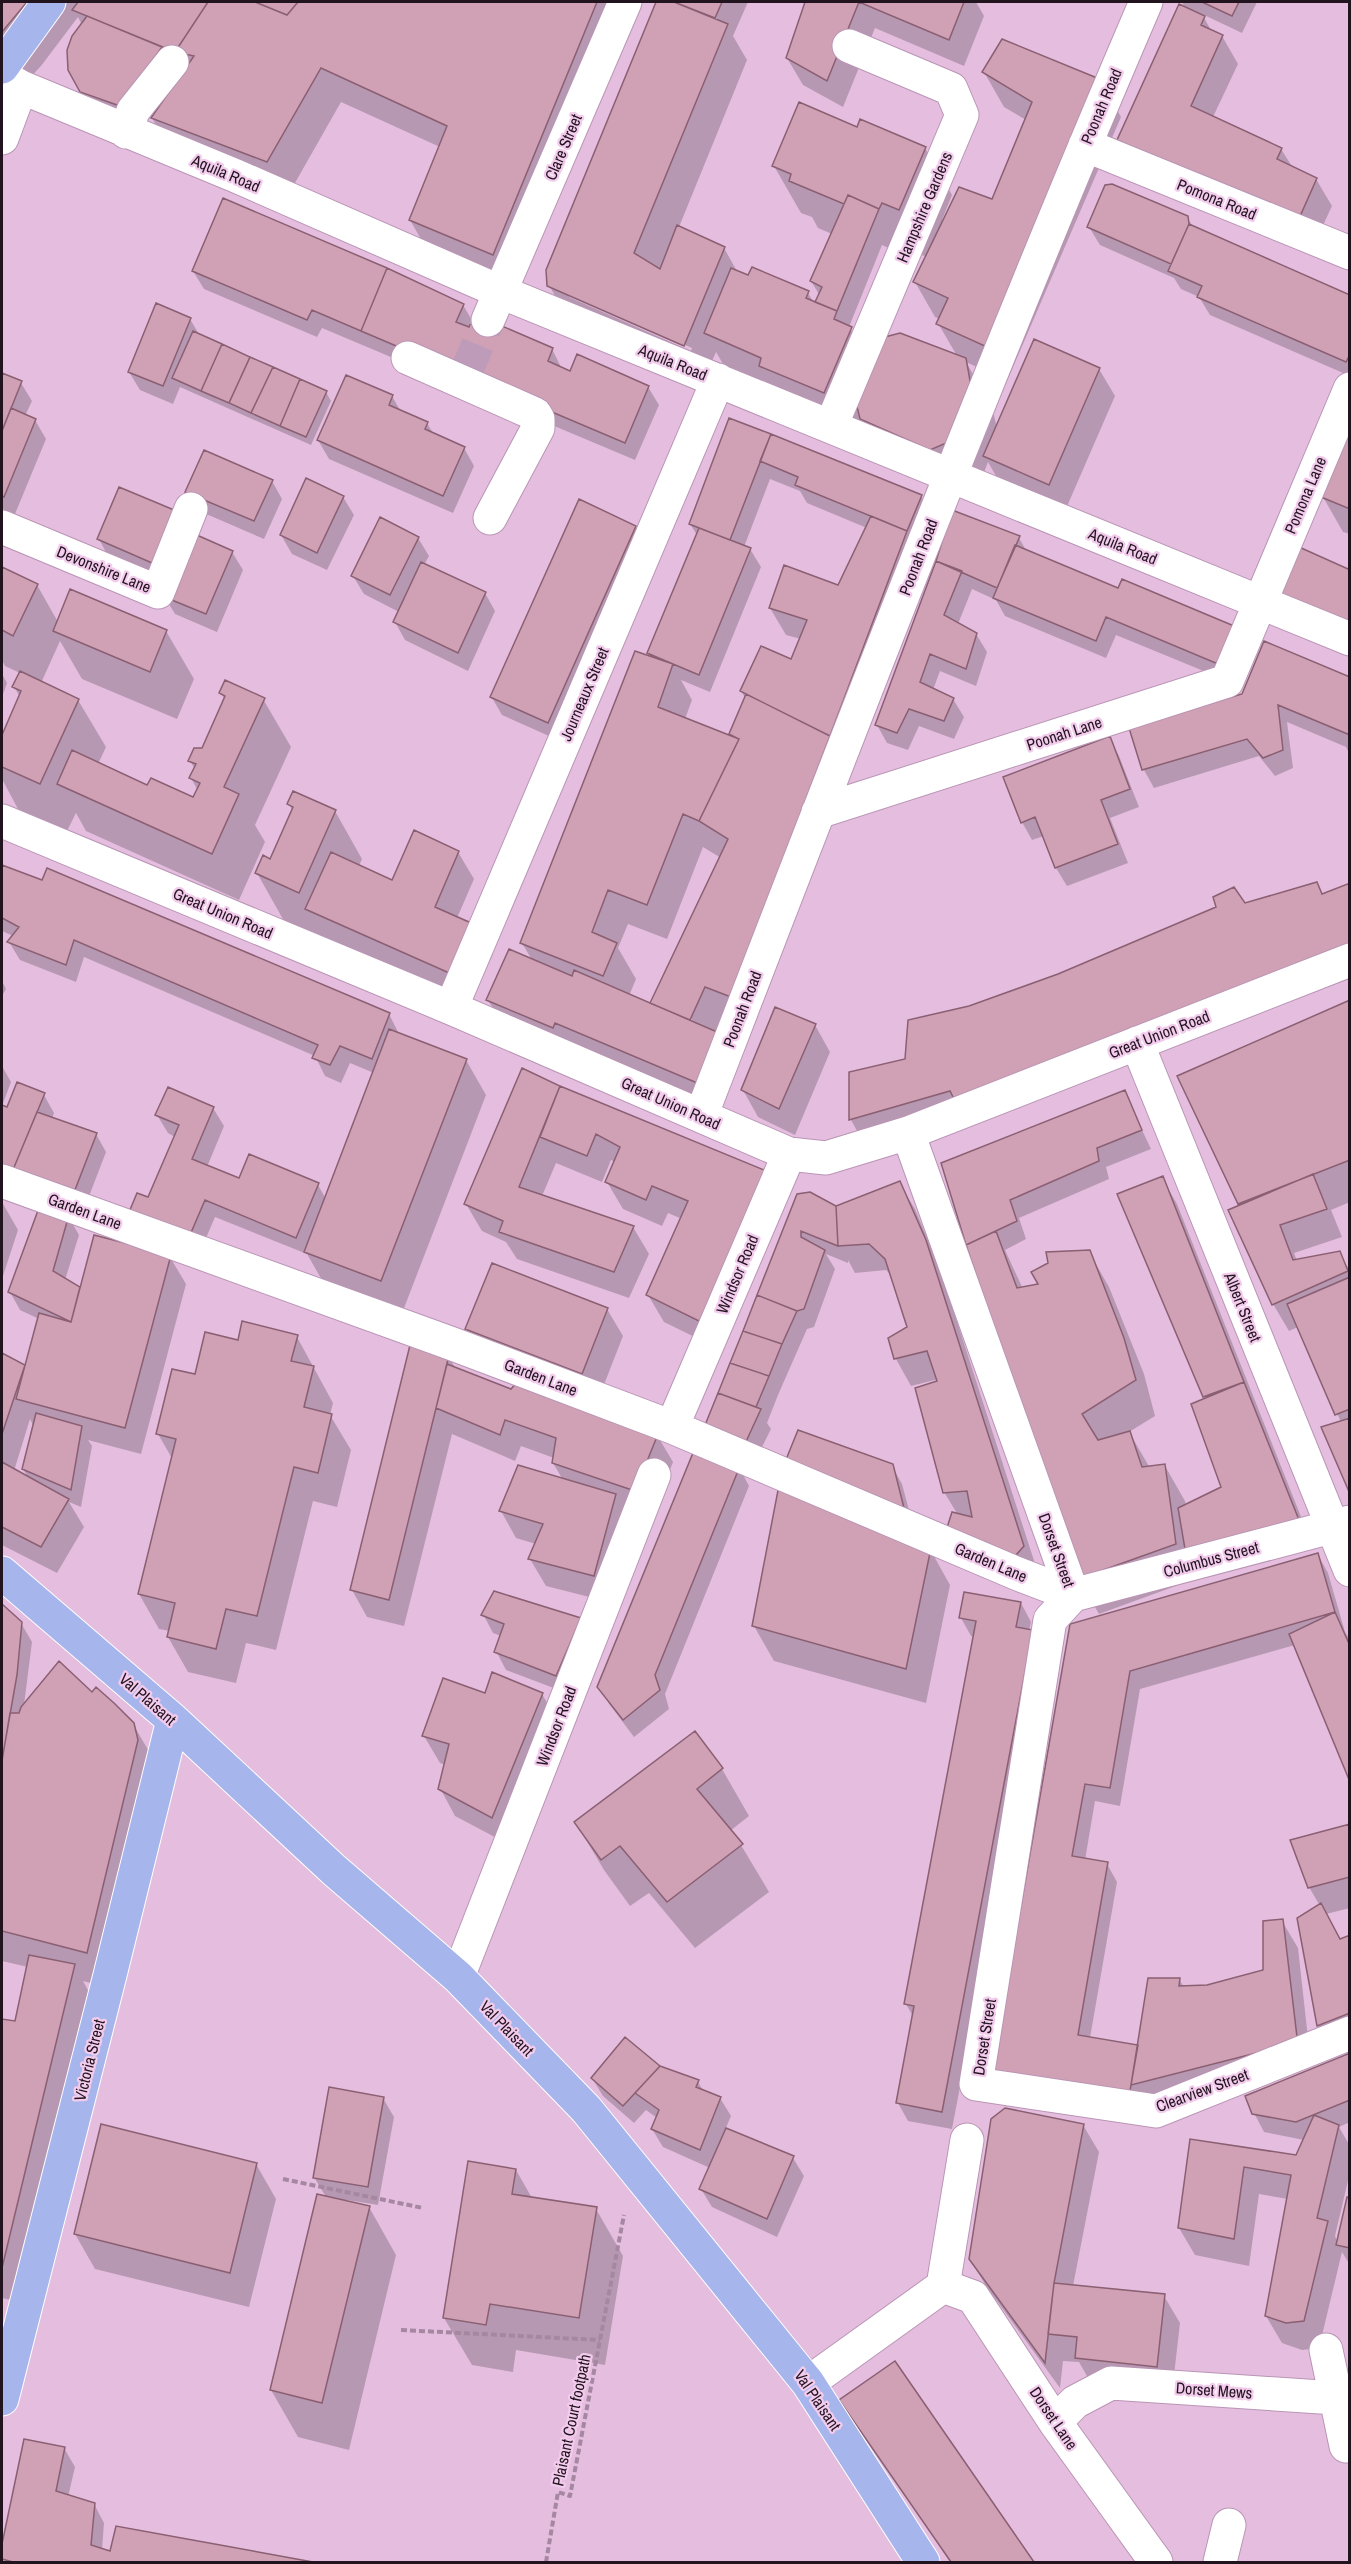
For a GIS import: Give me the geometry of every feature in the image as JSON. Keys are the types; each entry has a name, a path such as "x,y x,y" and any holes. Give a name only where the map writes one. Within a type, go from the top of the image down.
{"main road":[{"path":"8,77 50,2"},
{"name":"Val Plaisant","path":"2,1573 172,1720 334,1870 458,1977 585,2109 808,2383 923,2562"},
{"name":"Victoria Street","path":"2,2398 110,1976 172,1720"}],"street":[{"name":"Clare Street","path":"495,306 625,2"},
{"name":"Poonah Road","path":"700,1116 950,474 1084,145 1146,2"},
{"name":"Hampshire Gardens","path":"831,426 962,115 951,89 849,46"},
{"path":"126,132 133,111 172,62"},
{"name":"Aquila Road","path":"8,77 126,132 246,181 495,306 718,380 1350,639"},
{"path":"2,138 8,77"},
{"name":"Pomona Road","path":"1084,145 1350,253"},
{"path":"408,358 464,378 535,414 538,419 538,428 490,518"},
{"name":"Journeaux Street","path":"451,1008 718,380"},
{"name":"Pomona Lane","path":"1260,602 1350,389"},
{"name":"Devonshire Lane","path":"2,527 158,592 191,509"},
{"name":"Poonah Lane","path":"818,812 1227,681 1260,602"},
{"name":"Great Union Road","path":"2,821 451,1008 789,1154 826,1158 908,1133 1350,960"},
{"name":"Albert Street","path":"1137,1043 1340,1525 1350,1570"},
{"name":"Dorset Street","path":"908,1133 1073,1595 1050,1620 976,2084"},
{"name":"Windsor Road","path":"672,1426 789,1154"},
{"name":"Garden Lane","path":"2,1181 672,1426 1018,1574 1073,1595"},
{"name":"Windsor Road","path":"458,1977 654,1475"},
{"name":"Columbus Street","path":"1073,1595 1340,1525"},
{"name":"Clearview Street","path":"976,2084 1156,2111 1350,2033"},
{"path":"808,2383 943,2286 967,2140"},
{"name":"Dorset Lane","path":"943,2286 973,2297 1055,2422 1156,2562"},
{"path":"1326,2350 1346,2446"},
{"name":"Dorset Mews","path":"1055,2422 1075,2402 1111,2383 1336,2398"},
{"path":"1220,2562 1229,2525"}],"path":[{"name":"Plaisant Court footpath","path":"546,2562 558,2492 570,2496 633,2167"},
{"path":"283,2180 423,2208"},
{"name":"Plaisant Court footpath","path":"401,2330 600,2340"}],"building":[{"path":"2,2 27,2 2,32"},
{"path":"78,2 208,2 175,52 72,10"},
{"path":"208,2 255,2 287,15 298,2 597,2 493,255 409,220 447,126 321,68 267,162 151,118 194,56 175,52"},
{"path":"255,2 298,2 287,15"},
{"path":"656,2 674,2 728,24 634,253 660,269 677,225 725,247 684,346 547,286 546,270"},
{"path":"674,2 722,2 715,18"},
{"path":"805,2 859,2 827,81 786,58"},
{"path":"859,2 964,2 949,40"},
{"path":"1202,2 1239,2 1232,16"},
{"path":"1179,4 1205,16 1201,25 1223,35 1191,106 1282,148 1277,159 1317,178 1297,223 1117,140"},
{"path":"87,16 162,47 120,106 80,92 68,70 67,50 72,36"},
{"path":"1002,39 1102,80 987,347 936,324 948,298 913,282 959,187 992,199 1032,102 982,72"},
{"path":"799,102 857,127 860,119 926,147 899,210 882,203 879,209 848,195 844,204 789,181 791,174 772,166"},
{"path":"1112,184 1188,216 1189,224 1171,264 1087,227 1105,185"},
{"path":"848,195 879,209 837,311 815,302 822,287 810,281"},
{"path":"223,198 387,268 361,331 312,310 307,320 192,271"},
{"path":"1189,224 1350,295 1350,354 1346,362 1197,297 1202,286 1168,271"},
{"path":"752,267 809,291 806,298 837,311 834,319 852,327 824,393 759,366 761,358 704,333 731,268 748,275"},
{"path":"387,268 464,304 456,322 469,327 474,314 553,348 548,361 570,371 577,354 649,386 625,443 361,331"},
{"path":"156,303 191,318 163,386 128,372"},
{"path":"193,331 222,344 201,391 172,378"},
{"path":"900,333 966,358 971,386 951,441 930,450 860,419 855,398 885,337"},
{"path":"1034,339 1100,368 1049,485 983,456"},
{"path":"222,344 250,357 229,403 201,391"},
{"path":"250,357 273,367 251,413 229,403"},
{"path":"273,367 300,379 280,426 251,413"},
{"path":"2,373 22,381 2,431"},
{"path":"346,375 393,395 389,405 428,422 425,429 465,447 443,496 317,440"},
{"path":"300,379 327,391 306,437 280,426"},
{"path":"11,408 36,419 4,497 2,496 2,431"},
{"path":"729,418 771,434 730,540 689,524"},
{"path":"1350,426 1350,509 1321,497"},
{"path":"771,434 922,495 907,531 795,485 798,477 760,461"},
{"path":"204,450 273,480 254,521 185,492"},
{"path":"306,478 344,496 317,553 280,535"},
{"path":"119,487 174,510 152,563 97,539"},
{"path":"579,499 636,526 548,723 490,697"},
{"path":"952,510 1020,536 997,588 936,561"},
{"path":"871,516 907,531 830,736 740,691 761,646 791,659 807,620 769,608 784,565 838,585"},
{"path":"380,517 419,537 390,595 351,576"},
{"path":"699,528 751,548 699,675 647,653"},
{"path":"190,532 233,551 206,614 162,596"},
{"path":"1015,545 1118,588 1122,579 1234,626 1218,664 1106,617 1096,641 993,598"},
{"path":"1299,547 1348,569 1350,565 1350,629 1271,598"},
{"path":"936,561 962,571 944,615 977,633 966,669 930,654 920,682 954,698 944,721 909,709 897,733 875,725"},
{"path":"421,562 486,592 458,653 393,622"},
{"path":"2,567 38,584 13,636 2,630"},
{"path":"70,589 167,630 150,672 53,631"},
{"path":"1264,641 1350,677 1350,735 1278,705 1283,750 1263,758 1247,739 1142,770 1129,728 1242,694"},
{"path":"635,651 673,664 658,707 739,739 699,821 683,814 647,905 608,890 592,932 617,943 603,976 520,943"},
{"path":"20,671 79,699 40,784 2,767 2,735 21,691 12,687"},
{"path":"225,680 265,698 224,787 239,794 212,854 57,784 72,750 147,785 151,778 193,797 200,783 189,778 196,764 188,761 194,748 202,748 225,696 219,693"},
{"path":"746,694 830,736 731,997 705,987 690,1020 650,1003 728,839 699,821 739,739 729,734"},
{"path":"1110,736 1130,789 1101,800 1118,844 1055,868 1035,817 1021,823 1003,777"},
{"path":"293,791 336,810 299,893 255,873 263,855 270,859 293,807 287,804"},
{"path":"414,830 459,851 435,907 478,926 456,976 305,909 331,852 392,880"},
{"path":"2,865 42,880 47,868 390,1013 372,1059 340,1046 330,1065 312,1058 318,1045 74,940 66,965 7,942 19,927 2,918"},
{"path":"1317,882 1322,894 1350,883 1350,945 957,1105 950,1091 849,1120 849,1072 905,1059 908,1020 969,1006 1058,974 1216,907 1213,897 1234,887 1245,903"},
{"path":"509,949 572,976 574,970 724,1035 702,1085 555,1023 553,1028 486,1000"},
{"path":"1350,1000 1350,1160 1238,1204 1177,1076"},
{"path":"775,1007 816,1024 779,1109 741,1090"},
{"path":"389,1029 467,1059 381,1281 304,1252"},
{"path":"522,1068 560,1086 519,1187 634,1226 614,1272 499,1232 503,1221 464,1204"},
{"path":"17,1082 45,1093 10,1177 2,1173 2,1105 7,1107"},
{"path":"560,1086 769,1172 703,1323 646,1295 688,1201 652,1186 646,1200 605,1182 620,1147 596,1134 587,1156 540,1137"},
{"path":"168,1087 214,1107 192,1159 239,1178 249,1154 319,1183 296,1238 205,1200 187,1242 127,1217 137,1193 148,1197 179,1125 155,1115"},
{"path":"1125,1090 1142,1130 1097,1148 1099,1161 1010,1200 1017,1221 966,1245 941,1163"},
{"path":"37,1112 97,1133 73,1195 10,1177"},
{"path":"1313,1174 1327,1209 1280,1225 1293,1260 1340,1251 1348,1271 1272,1305 1228,1210"},
{"path":"1163,1176 1244,1382 1203,1397 1117,1194"},
{"path":"900,1181 926,1240 1024,1546 1008,1564 944,1537 952,1512 972,1517 967,1491 943,1493 915,1388 937,1381 927,1351 894,1359 888,1338 907,1327 885,1259 869,1244 838,1246 836,1206"},
{"path":"810,1192 836,1206 838,1246 801,1231 801,1237 825,1250 804,1309 797,1311 757,1295 797,1194"},
{"path":"40,1205 69,1215 53,1271 80,1287 71,1322 8,1292"},
{"path":"996,1231 1017,1288 1038,1284 1031,1272 1048,1263 1046,1252 1090,1250 1124,1338 1136,1380 1082,1414 1098,1440 1130,1431 1142,1467 1165,1464 1176,1544 1078,1579 966,1245"},
{"path":"94,1235 171,1255 125,1428 16,1399 39,1313 71,1322"},
{"path":"492,1263 608,1308 582,1374 465,1329"},
{"path":"1350,1277 1350,1409 1335,1415 1287,1304"},
{"path":"757,1295 797,1311 782,1344 743,1331"},
{"path":"242,1321 298,1335 291,1361 314,1366 304,1407 332,1414 318,1473 294,1467 257,1616 226,1609 216,1649 167,1637 175,1603 138,1594 176,1439 156,1434 172,1369 195,1374 205,1332 238,1340"},
{"path":"743,1331 782,1344 769,1376 730,1363"},
{"path":"410,1345 449,1355 389,1600 350,1590"},
{"path":"2,1353 25,1365 2,1434"},
{"path":"730,1363 769,1376 756,1407 718,1393"},
{"path":"447,1364 511,1389 518,1381 658,1434 635,1491 552,1463 556,1438 505,1420 500,1435 436,1408"},
{"path":"1244,1382 1299,1520 1185,1549 1178,1508 1221,1487 1191,1404"},
{"path":"718,1393 761,1409 744,1446 703,1430"},
{"path":"36,1413 82,1426 71,1490 22,1469"},
{"path":"1350,1418 1350,1494 1321,1427"},
{"path":"798,1430 893,1464 905,1512 785,1462"},
{"path":"695,1448 740,1466 655,1675 660,1690 623,1720 597,1687"},
{"path":"2,1462 69,1499 41,1547 2,1527"},
{"path":"518,1465 616,1494 594,1576 528,1559 543,1524 499,1511"},
{"path":"779,1485 931,1548 906,1669 752,1626"},
{"path":"1318,1553 1335,1612 1130,1671 1110,1788 1085,1784 1072,1856 1108,1862 1078,2035 1138,2045 1127,2108 990,2084 1070,1624"},
{"path":"494,1591 581,1618 556,1676 494,1652 504,1624 481,1615"},
{"path":"964,1592 1021,1602 1016,1627 1033,1630 942,2112 896,2103 914,2006 904,2004 976,1621 959,1618"},
{"path":"2,1604 22,1622 17,1675 2,1760"},
{"path":"1335,1612 1350,1646 1350,1782 1289,1634"},
{"path":"59,1661 92,1692 96,1687 134,1723 138,1740 87,1953 2,1931 2,1761 10,1713 19,1713 21,1707"},
{"path":"492,1672 543,1693 492,1818 438,1789 449,1744 422,1736 443,1678 485,1693"},
{"path":"695,1731 723,1768 697,1789 743,1844 667,1902 620,1846 601,1860 574,1822"},
{"path":"1350,1824 1350,1877 1308,1888 1290,1840"},
{"path":"1321,1903 1340,1939 1350,1935 1350,2013 1317,2026 1297,1918"},
{"path":"1283,1919 1297,2037 1272,2049 1131,2085 1148,1978 1180,1978 1179,1986 1207,1985 1263,1970 1263,1921"},
{"path":"29,1955 75,1964 2,2268 2,2019 15,2021"},
{"path":"625,2037 660,2066 623,2106 591,2078"},
{"path":"1350,2053 1350,2100 1296,2122 1252,2114 1245,2096"},
{"path":"660,2066 699,2080 696,2087 721,2097 700,2150 651,2129 659,2110 635,2093"},
{"path":"329,2087 384,2097 368,2187 313,2178"},
{"path":"1005,2108 1084,2124 1054,2283 1045,2363 969,2259 991,2119"},
{"path":"1314,2115 1339,2125 1317,2218 1328,2221 1304,2321 1286,2323 1265,2316 1291,2175 1244,2167 1234,2239 1178,2228 1190,2139 1296,2155"},
{"path":"101,2124 257,2163 230,2273 74,2234"},
{"path":"726,2128 794,2156 767,2219 699,2189"},
{"path":"468,2161 516,2169 512,2194 597,2207 579,2318 490,2304 486,2325 443,2318"},
{"path":"317,2194 370,2206 322,2403 270,2390"},
{"path":"1347,2197 1350,2198 1350,2248 1336,2245"},
{"path":"1054,2283 1165,2294 1157,2367 1075,2358 1077,2337 1048,2334"},
{"path":"895,2361 1034,2562 951,2562 839,2400"},
{"path":"24,2439 65,2447 56,2491 95,2503 91,2545 110,2551 116,2526 313,2562 13,2562 2,2559 2,2544"}],"tunnel":[{"path":"465,375 488,320"}]}
